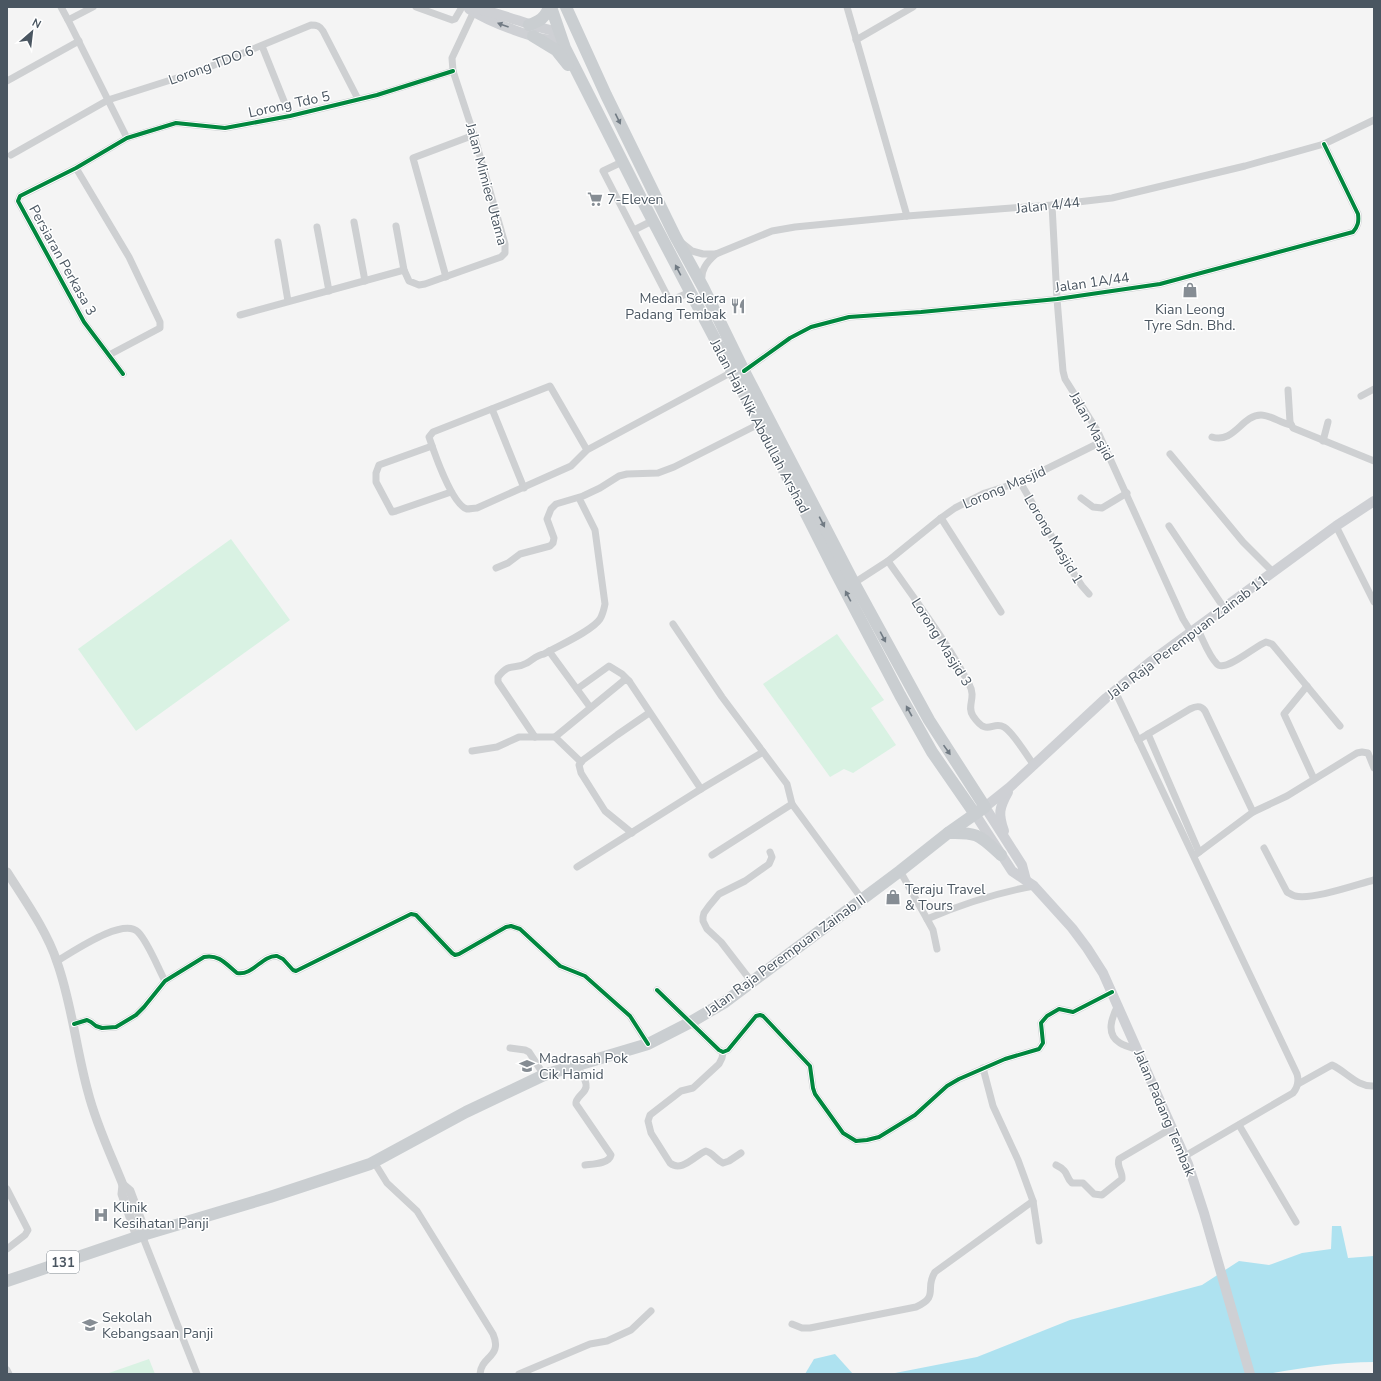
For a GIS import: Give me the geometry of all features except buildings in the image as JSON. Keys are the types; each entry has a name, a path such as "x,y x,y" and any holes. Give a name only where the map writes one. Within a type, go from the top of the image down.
{"main road":[{"path":"531,31 538,22 543,19 550,7"},
{"name":"Jalan Haji Nik Abdullah Arshad","path":"550,7 583,85 690,292 738,372 928,720 985,807"},
{"path":"563,7 566,22 563,36"},
{"name":"Jalan Haji Nik Abdullah Arshad","path":"566,7 606,95 675,236 703,287 759,424 900,695 932,752 975,814"},
{"path":"469,9 495,13 549,40 563,36"},
{"path":"531,31 556,50 583,85"},
{"path":"563,36 576,45 606,95"},
{"name":"Jala Raja Perempuan Zainab 11","path":"985,807 1034,765 1115,691 1150,662 1336,526 1374,501"},
{"path":"1008,844 999,810 1010,786"},
{"name":"Jalan Raja Perempuan Zainab II","path":"7,1281 142,1235 270,1197 374,1162 466,1112 544,1075 648,1044 691,1022 724,1002 985,807"},
{"name":"Jalan Padang Tembak","path":"985,807 1022,865 1030,883"},
{"name":"Jalan Padang Tembak","path":"975,814 1012,871 1030,883 1072,928 1087,948 1112,992 1185,1156 1204,1213 1250,1374"},
{"path":"948,834 967,832 977,835 1001,854"}],"street":[{"path":"61,7 128,138"},
{"path":"68,20 93,7"},
{"path":"416,7 452,20 469,9"},
{"path":"847,7 907,216"},
{"path":"856,40 913,7"},
{"name":"Jalan Mimiee Utama","path":"404,270 409,281 419,285 501,257 505,253 505,244 474,135 453,71 452,58 469,9"},
{"name":"Lorong TDO 6","path":"11,155 108,100 202,70 311,25 320,27 323,31 358,99"},
{"path":"7,81 79,41"},
{"path":"262,46 290,116"},
{"name":"Lorong Tdo 5","path":"128,138 176,123 225,128 290,116 377,95 453,71"},
{"name":"Jalan 4/44","path":"716,254 772,232 795,226 1052,205 1112,198 1245,166 1324,144 1374,120"},
{"path":"446,277 413,158 474,135"},
{"name":"Persiaran Perkasa 3","path":"123,374 84,322 18,199 20,196 76,168 128,138"},
{"name":"Jalan 1A/44","path":"451,492 457,502 467,509 477,508 524,488 571,466 587,450 738,372 790,338 812,327 849,317 921,312 1057,299 1160,284 1352,232 1358,226 1358,214 1324,144"},
{"path":"622,162 603,171 670,301 690,292"},
{"path":"76,168 129,258 160,322 160,328 109,356"},
{"name":"Jalan Masjid","path":"1052,205 1057,299 1064,378 1097,430 1101,442 1127,493 1183,619 1194,630 1218,665 1221,667 1226,666 1259,644 1266,642 1272,644 1307,686"},
{"path":"634,230 652,221"},
{"path":"354,222 365,281"},
{"path":"240,315 404,270 396,226"},
{"path":"317,227 329,291"},
{"path":"675,236 692,251 703,254 716,254"},
{"path":"278,242 288,301"},
{"path":"703,287 701,277 703,269 716,254"},
{"path":"432,446 379,465 376,473 376,482 392,512 396,512 451,492 432,446 430,438 433,432 550,386 587,450"},
{"path":"1361,396 1374,389"},
{"path":"1288,390 1291,424 1295,429 1374,461"},
{"path":"492,410 524,488"},
{"path":"1212,437 1223,438 1230,435 1256,416 1262,415 1283,424 1291,424"},
{"path":"1323,441 1328,422"},
{"path":"496,568 508,564 520,554 550,546 553,543 554,538 547,519 551,509 556,504 579,498 600,488 619,476 627,474 658,473 674,467 759,424"},
{"name":"Lorong Masjid","path":"854,583 888,561 955,508 986,493 1020,482 1101,442"},
{"path":"1170,454 1243,542 1273,572"},
{"name":"Lorong Masjid 1","path":"1020,482 1070,568 1089,594"},
{"path":"1080,498 1092,507 1102,508 1127,493"},
{"path":"535,737 498,682 498,677 506,668 525,664 536,656 549,651 593,626 601,618 604,612 604,592 595,530 579,498"},
{"path":"941,518 1001,612"},
{"path":"1168,526 1224,608"},
{"path":"1336,526 1374,602"},
{"name":"Lorong Masjid 3","path":"888,561 940,635 969,683 973,694 970,710 972,715 984,727 990,728 998,726 1006,728 1034,765"},
{"path":"673,624 722,697 786,784 792,804 862,899"},
{"path":"549,651 590,707"},
{"path":"577,689 608,666 622,674 629,681 701,789"},
{"path":"472,751 497,747 520,737 555,737 624,680 629,681"},
{"path":"1314,779 1284,714 1307,686 1340,726"},
{"path":"1115,691 1138,740 1197,854"},
{"path":"1138,740 1190,709 1198,706 1201,707 1205,711 1253,812"},
{"path":"632,834 606,811 579,768 581,762 649,713"},
{"path":"1148,734 1197,854 1299,1080 1293,1093 1185,1156"},
{"path":"555,737 581,762"},
{"path":"577,867 763,752"},
{"path":"1197,854 1253,812 1287,796 1362,752 1366,752 1370,755 1374,768"},
{"path":"712,855 792,804"},
{"path":"1264,848 1287,892 1294,896 1319,894 1374,880"},
{"path":"751,982 721,942 707,929 703,921 703,917 704,912 719,894 745,881 769,864 772,858 770,852"},
{"path":"7,872 37,920 57,961 74,1024 88,1092 96,1117 123,1186 122,1194 142,1235 197,1374"},
{"path":"900,872 933,930 937,949"},
{"path":"927,919 977,899 1030,883"},
{"path":"74,1024 87,1020 102,1028 116,1027 140,1011 165,981 204,957 211,956 218,958 237,973 244,974 274,956 280,957 293,970 296,971 411,914 416,915 455,955 502,929 511,926 515,927 523,932 560,966 585,976 630,1016 648,1044"},
{"path":"57,961 107,933 128,928 134,929 144,939 165,981"},
{"path":"657,990 719,1050 723,1052"},
{"path":"723,1052 728,1050 756,1016 763,1016 810,1066 812,1088 815,1094 844,1133 856,1141 867,1140 879,1137 915,1115 947,1086 959,1079 1004,1059 1039,1049 1043,1043 1041,1023 1047,1016 1059,1009 1071,1012 1075,1011 1112,992"},
{"path":"1118,1005 1112,1017 1110,1026 1114,1039 1138,1050"},
{"path":"510,1048 529,1052 544,1075"},
{"path":"723,1052 719,1064 693,1088 681,1091 650,1115 648,1125 651,1133 670,1163 674,1166 681,1166 706,1151 711,1152 718,1161 723,1163 741,1153"},
{"path":"1298,1084 1332,1065 1360,1084 1374,1086"},
{"path":"577,1066 586,1084 585,1090 577,1098 576,1104 611,1155 607,1161 585,1165"},
{"path":"983,1068 994,1106 1018,1160 1033,1201 1040,1241"},
{"path":"1238,1125 1296,1222"},
{"path":"1056,1165 1065,1170 1069,1180 1072,1183 1083,1184 1094,1194 1102,1195 1122,1179 1122,1174 1118,1163 1119,1159 1172,1128"},
{"path":"374,1162 387,1183 417,1210 493,1334 497,1342 494,1351 482,1365 480,1374"},
{"path":"7,1189 28,1230 25,1236 7,1249"},
{"path":"792,1324 802,1328 810,1328 916,1307 923,1304 931,1294 930,1281 935,1272 1033,1201"},
{"path":"519,1374 590,1344 607,1341 631,1330 651,1311"},
{"path":"7,1370 9,1374"}],"green space":[{"path":"231,539 290,620 136,731 78,649"},
{"path":"837,634 884,700 871,708 896,745 853,773 844,769 830,777 763,684"},
{"path":"149,1359 155,1374 106,1374"}],"water":[{"path":"1332,1226 1341,1226 1348,1258 1374,1256 1374,1362 1334,1364 1267,1374 890,1374 977,1357 1070,1320 1202,1285 1239,1261 1269,1265 1302,1253 1331,1249"},
{"path":"835,1354 853,1374 805,1374 814,1359"}],"cycle path":[{"path":"123,374 84,322 18,201 20,196 76,168 127,138 176,123 225,128 290,116 377,95 453,71"},
{"path":"744,371 790,338 811,327 849,317 921,312 1057,299 1160,284 1353,232 1358,224 1358,214 1324,144"},
{"path":"74,1024 87,1020 102,1028 116,1027 136,1015 165,981 204,957 209,956 218,958 237,973 243,973 253,969 267,959 277,956 283,959 293,970 296,971 411,914 416,915 455,955 506,927 511,926 520,929 560,966 585,976 630,1016 648,1044"},
{"path":"657,990 719,1050 723,1052 728,1050 756,1016 763,1016 810,1066 815,1094 843,1133 856,1141 879,1137 915,1115 947,1086 959,1079 1005,1059 1039,1049 1043,1043 1041,1023 1047,1016 1059,1009 1073,1012 1112,992"}],"place":[{"name":"7-Eleven","path":"595,199"},
{"name":"Kian Leong Tyre Sdn. Bhd.","path":"1190,290"},
{"name":"Medan Selera Padang Tembak","path":"738,306"},
{"name":"Teraju Travel & Tours","path":"893,897"},
{"name":"Madrasah Pok Cik Hamid","path":"527,1066"},
{"name":"Klinik Kesihatan Panji","path":"101,1215"},
{"name":"Sekolah Kebangsaan Panji","path":"90,1325"}]}
